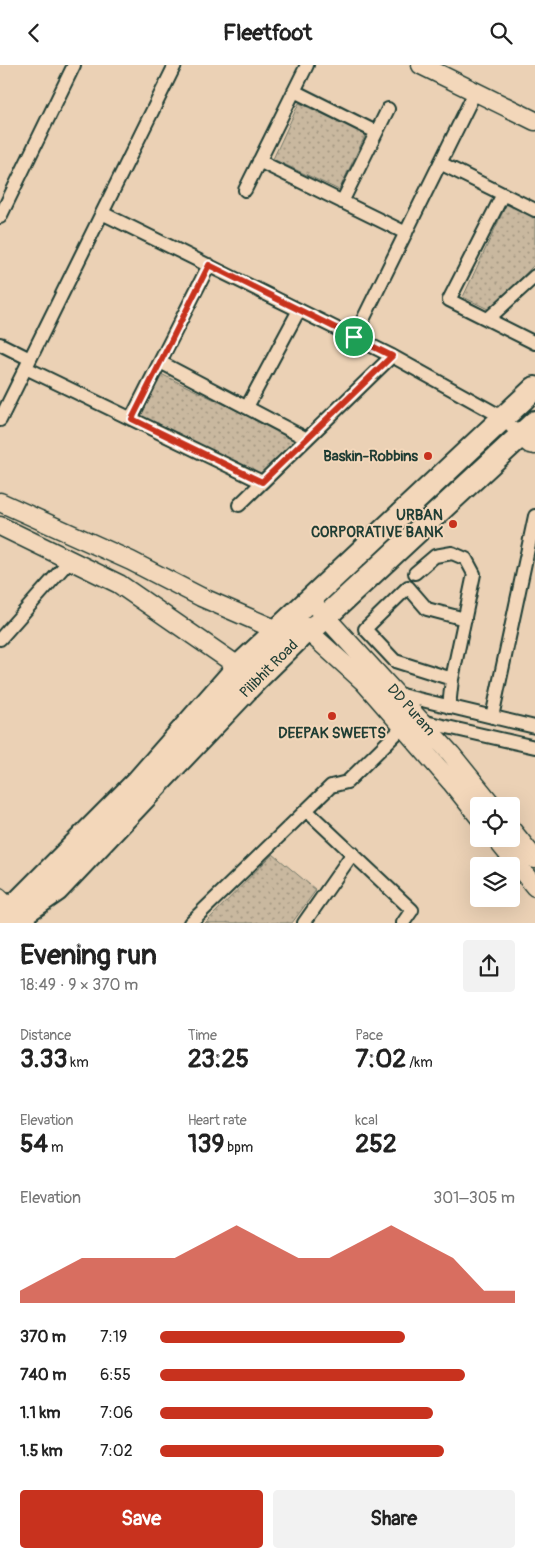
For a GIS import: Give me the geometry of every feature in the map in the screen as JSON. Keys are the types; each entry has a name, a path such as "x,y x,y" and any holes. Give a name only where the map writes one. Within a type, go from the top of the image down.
{"highway":[{"path":"299,628 310,600 535,387"},
{"name":"Pilibhit Road","path":"13,913 57,890 248,673 530,434"}],"street":[{"path":"0,217 74,65"},
{"path":"0,419 175,65"},
{"path":"245,190 307,65"},
{"path":"429,67 535,121"},
{"path":"294,91 376,132"},
{"path":"354,337 475,92"},
{"path":"342,202 388,109"},
{"path":"259,161 406,233"},
{"path":"440,163 535,209"},
{"path":"502,194 449,300 535,343"},
{"path":"102,213 392,356 530,434"},
{"path":"132,419 209,265"},
{"path":"488,319 535,276"},
{"path":"247,407 298,310"},
{"path":"0,344 28,363 132,419 262,482"},
{"path":"239,505 392,356"},
{"path":"160,362 307,439"},
{"path":"0,502 131,561 200,597 299,628"},
{"path":"492,717 535,516"},
{"path":"0,526 119,584 248,673"},
{"path":"415,573 435,556 452,553 466,559 474,574 452,679 449,707"},
{"path":"2,635 70,560"},
{"path":"452,679 395,661 364,629 408,587 427,609 465,619"},
{"name":"DD Puram","path":"299,628 398,694 486,797"},
{"name":"DD Puram","path":"299,628 364,683 470,806"},
{"path":"398,694 535,727"},
{"path":"421,721 535,745"},
{"path":"190,923 331,786 347,782 403,727"},
{"path":"306,810 412,910 403,923"},
{"path":"520,840 535,859"},
{"path":"502,847 535,887"},
{"path":"304,923 352,853"}],"shaded area":[{"path":"299,103 366,134 339,190 273,159"},
{"path":"507,203 535,217 535,264 490,310 463,297"},
{"path":"161,374 296,439 259,474 141,416"},
{"path":"273,854 316,890 292,923 205,923"}],"place":[{"name":"Baskin-Robbins","path":"428,456"},
{"name":"URBAN CORPORATIVE BANK","path":"453,524"},
{"name":"DEEPAK SWEETS","path":"332,716"}],"route":[{"path":"209,265 354,337 392,356 262,482 132,419 209,265"}]}
